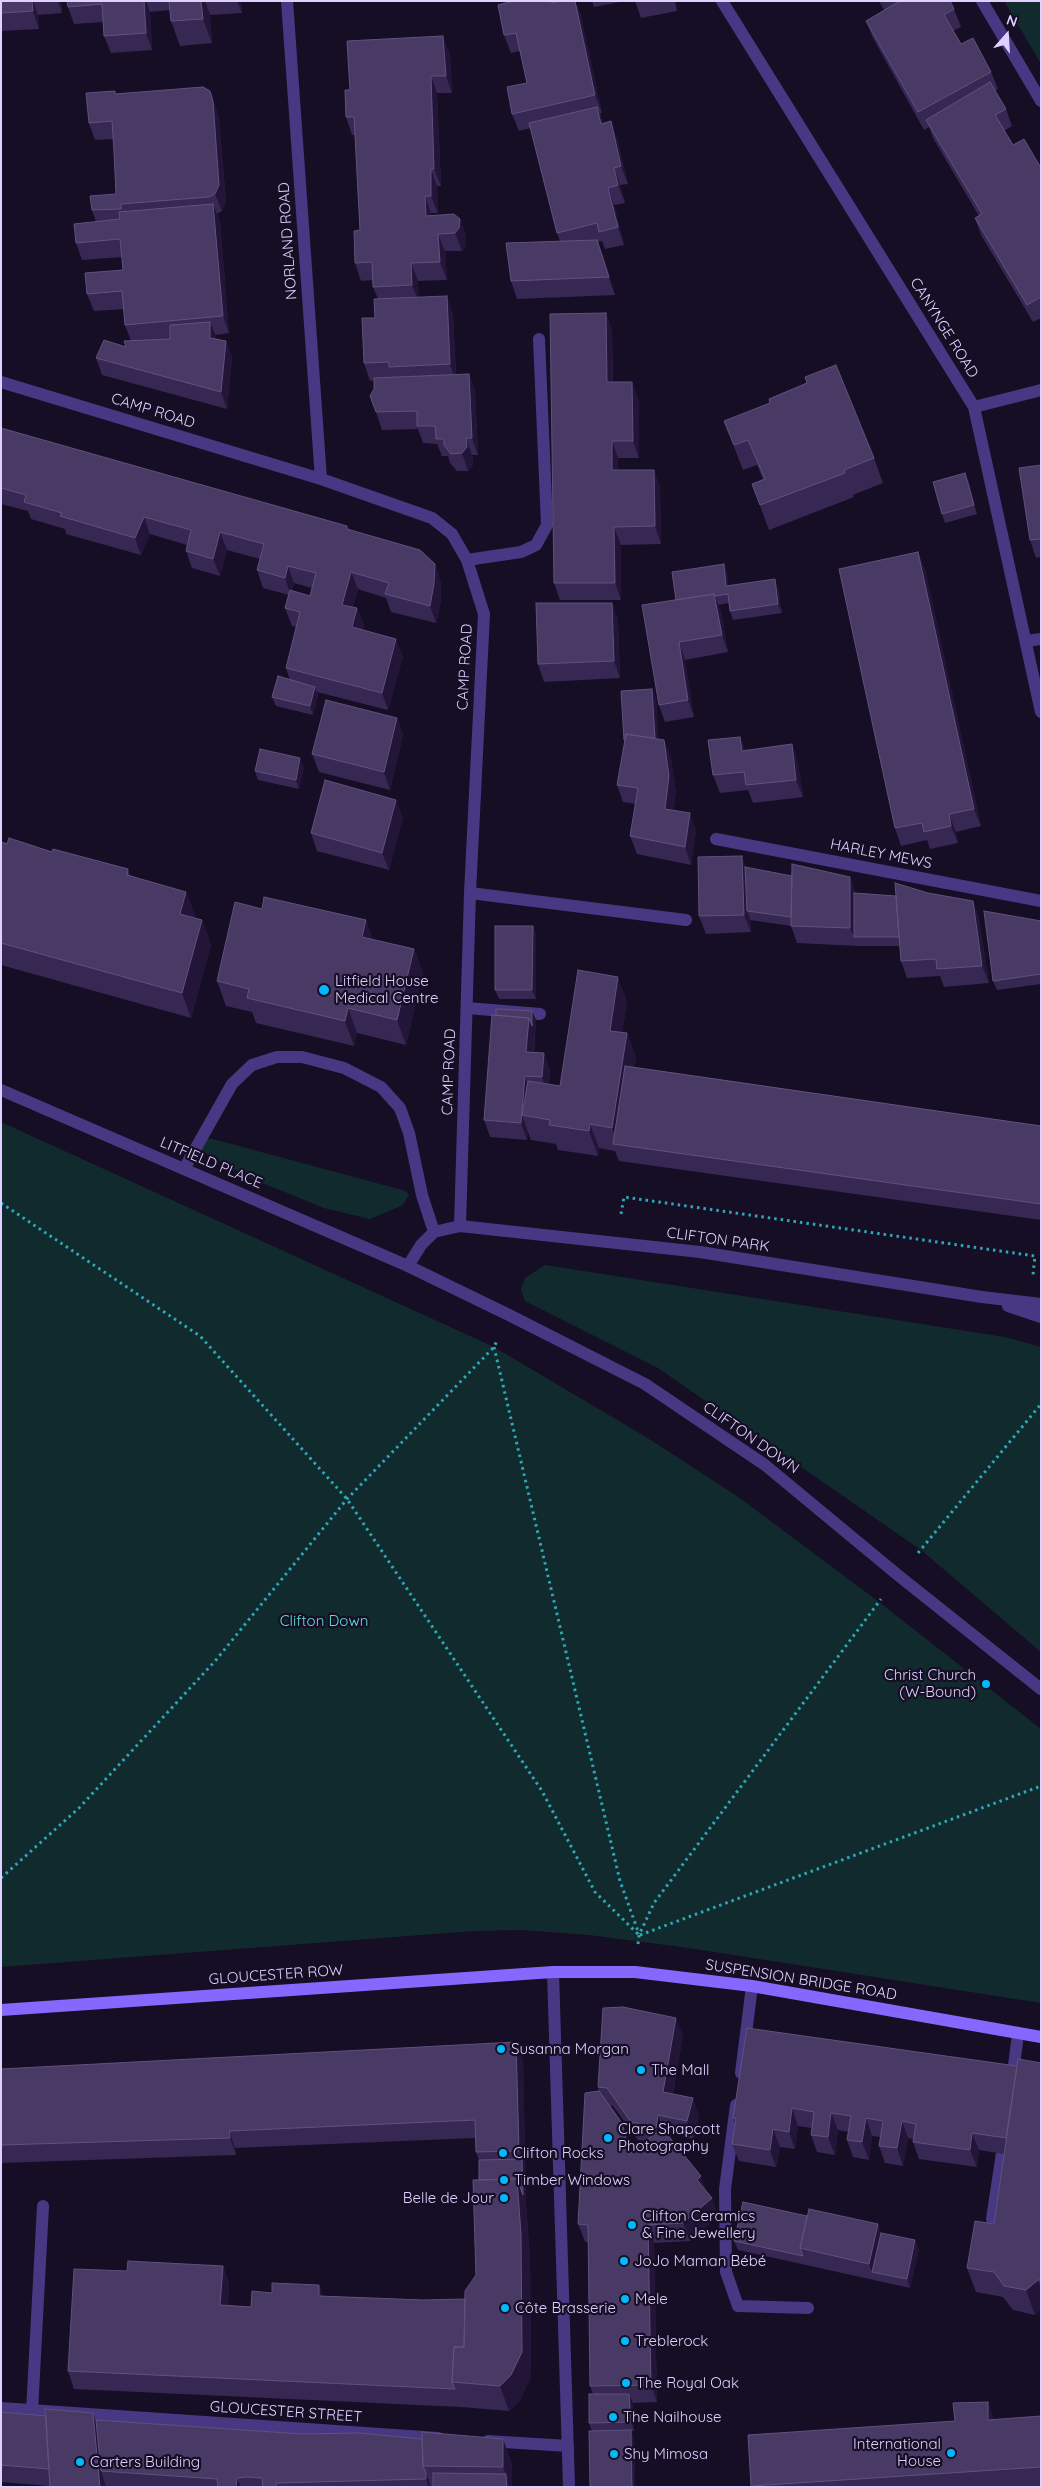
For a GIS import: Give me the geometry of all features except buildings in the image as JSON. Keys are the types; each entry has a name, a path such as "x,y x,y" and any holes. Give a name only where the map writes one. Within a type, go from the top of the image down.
{"main road":[{"name":"SUSPENSION BRIDGE ROAD","path":"553,1972 635,1972 752,1986 1041,2038"},
{"name":"GLOUCESTER ROW","path":"1,2010 553,1972"}],"street":[{"name":"NORLAND ROAD","path":"287,1 321,479"},
{"name":"CANYNGE ROAD","path":"722,1 974,407 1041,712"},
{"path":"982,1 1041,101"},
{"path":"467,560 521,552 536,545 547,526 539,339"},
{"name":"CAMP ROAD","path":"1,382 321,479 432,518 452,534 467,560 484,614 470,893 460,1226"},
{"path":"974,407 1041,390"},
{"path":"1026,641 1041,639"},
{"name":"HARLEY MEWS","path":"716,839 1041,901"},
{"path":"470,893 686,920"},
{"path":"467,1008 540,1014"},
{"path":"184,1169 232,1084 252,1065 276,1057 302,1057 352,1072 381,1088 400,1108 409,1133 422,1195 434,1232 421,1245 408,1266"},
{"name":"LITFIELD PLACE","path":"1,1090 408,1266"},
{"name":"CLIFTON PARK","path":"434,1232 460,1226 700,1252 982,1298 1041,1304"},
{"name":"CLIFTON DOWN","path":"408,1266 645,1384 765,1465 899,1576 1041,1689"},
{"path":"982,1298 1041,1317"},
{"path":"553,1972 569,2487"},
{"path":"752,1986 725,2189 726,2272 738,2306 808,2308"},
{"path":"1012,2082 1018,2034"},
{"path":"992,2219 1002,2153"},
{"path":"32,2411 43,2206"},
{"name":"GLOUCESTER STREET","path":"1,2408 449,2439"},
{"path":"478,2441 568,2446"}],"path":[{"path":"615,1243 624,1197 1035,1256"},
{"path":"1,1203 200,1336 347,1499 542,1791 595,1892 639,1935"},
{"path":"1,1878 79,1808 216,1660 347,1499 494,1347 620,1881 639,1935"},
{"path":"635,1972 639,1935 654,1903 899,1576 1041,1404"},
{"path":"639,1935 1041,1786"}],"green space":[{"path":"1004,1 1041,1 1041,64"},
{"name":"Clifton Down","path":"1,1122 494,1347 646,1437 737,1496 879,1602 1041,1729 1041,2003 689,1948 589,1935 522,1930 473,1931 1,1967"},
{"path":"199,1138 213,1139 406,1191 409,1195 403,1205 370,1219 324,1208 250,1178 196,1148"},
{"path":"545,1265 1005,1337 1041,1347 1041,1652 921,1550 658,1368 525,1301 521,1290 525,1278"}],"place":[{"name":"Litfield House Medical Centre","path":"324,990"},
{"name":"Christ Church (W-Bound)","path":"986,1684"},
{"name":"Susanna Morgan","path":"501,2049"},
{"name":"The Mall","path":"641,2070"},
{"name":"Clare Shapcott Photography","path":"608,2138"},
{"name":"Clifton Rocks","path":"503,2153"},
{"name":"Timber Windows","path":"504,2180"},
{"name":"Belle de Jour","path":"504,2198"},
{"name":"Clifton Ceramics & Fine Jewellery","path":"632,2225"},
{"name":"JoJo Maman Bébé","path":"624,2261"},
{"name":"Mele","path":"625,2299"},
{"name":"Côte Brasserie","path":"505,2308"},
{"name":"Treblerock","path":"625,2341"},
{"name":"The Royal Oak","path":"626,2383"},
{"name":"The Nailhouse","path":"613,2417"},
{"name":"International House","path":"951,2453"},
{"name":"Shy Mimosa","path":"614,2454"},
{"name":"Carters Building","path":"80,2462"}]}
